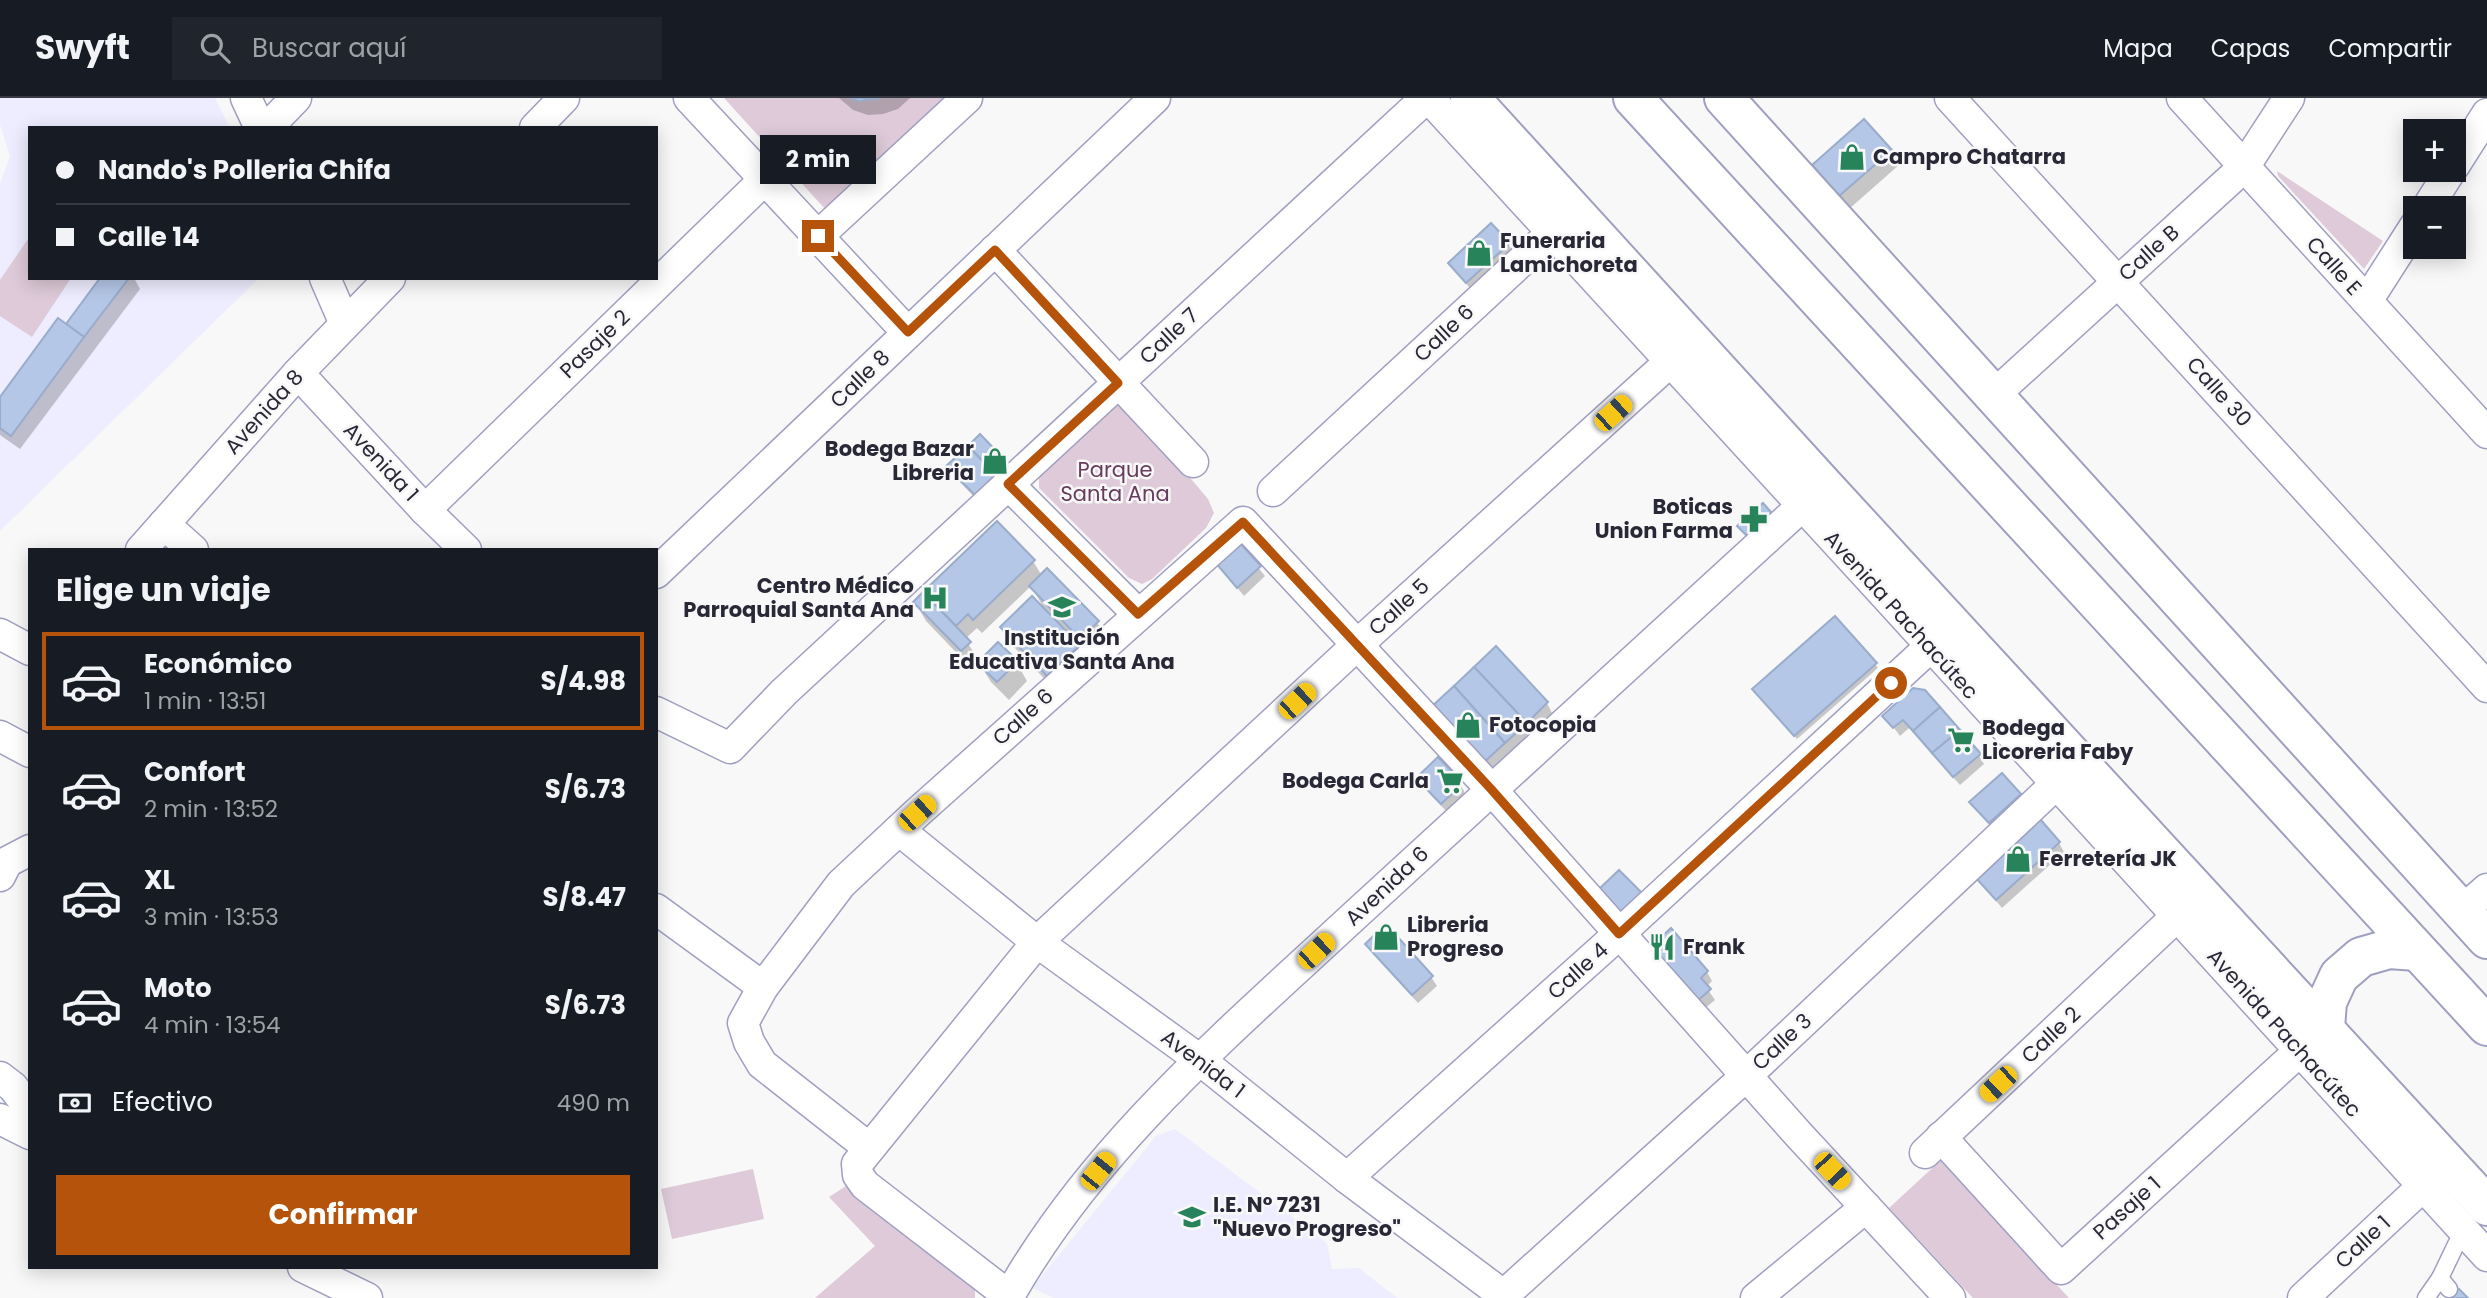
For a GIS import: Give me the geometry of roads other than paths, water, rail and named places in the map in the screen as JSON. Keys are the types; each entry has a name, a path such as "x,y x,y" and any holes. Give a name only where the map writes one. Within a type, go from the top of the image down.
{"main road":[{"name":"Avenida Pachacútec","path":"1470,98 1834,498 2312,1040 2373,1084 2475,1218"},
{"path":"1633,98 2487,1026"},
{"path":"1724,98 1994,395 2475,900 2487,939"},
{"path":"2312,1040 2339,976 2361,957 2389,949 2417,951"}],"street":[{"path":"246,98 259,126"},
{"path":"269,126 296,98"},
{"path":"537,126 564,98"},
{"path":"690,98 908,332"},
{"path":"818,236 967,98"},
{"name":"Calle 8","path":"658,571 1155,98"},
{"name":"Avenida Pachacútec","path":"1427,98 1672,360 2177,916 2312,1040 2423,1186 2475,1218 2487,1256"},
{"name":"Calle 7","path":"658,713 730,748 784,692 1427,98"},
{"name":"Calle 30","path":"1950,98 2487,687"},
{"name":"Calle E","path":"2182,98 2367,301 2482,415"},
{"name":"Calle B","path":"1994,395 2245,167 2289,98"},
{"path":"2466,146 2487,114"},
{"name":"Pasaje 2","path":"425,510 765,179"},
{"name":"Calle 6","path":"1273,491 1553,232"},
{"path":"2367,301 2403,245"},
{"path":"995,250 1193,462"},
{"path":"326,280 345,324"},
{"name":"Avenida 8","path":"143,548 298,373 388,280"},
{"name":"Calle 5","path":"869,1148 1037,942 1357,645 1672,360"},
{"name":"Avenida 1","path":"298,373 425,510 464,548"},
{"path":"1008,484 1138,614"},
{"name":"Avenida 6","path":"1009,1297 1063,1214 1133,1129 1200,1060 1491,789 1802,506"},
{"name":"Calle 6","path":"869,1148 762,1064 749,1042 743,1023 763,987 841,884 1243,522 1357,645"},
{"path":"164,524 191,548"},
{"path":"0,634 28,649"},
{"path":"1357,645 1491,789 1746,1076 1950,1298"},
{"name":"Calle 4","path":"1347,1178 1619,934 1930,647"},
{"path":"0,736 28,751"},
{"name":"Calle 3","path":"1505,1297 1746,1076 2056,783"},
{"name":"Avenida 1","path":"899,830 1037,942 1200,1060 1347,1178 1505,1297"},
{"path":"658,910 763,987"},
{"name":"Calle 2","path":"1933,1145 2177,916"},
{"name":"Pasaje 1","path":"1933,1145 2061,1269 2312,1040"},
{"path":"0,1077 13,1087 28,1106"},
{"path":"0,1119 28,1133"},
{"path":"869,1148 858,1164 858,1175 865,1185 1009,1297"},
{"name":"Calle 1","path":"2303,1298 2423,1186"},
{"path":"1756,1298 1866,1207"},
{"path":"307,1269 367,1298"}],"lane":[{"path":"2426,1298 2444,1283 2475,1218"}],"place":[{"name":"Campro Chatarra","path":"1852,157"},
{"name":"Funeraria Lamichoreta","path":"1479,253"},
{"name":"Bodega Bazar Libreria","path":"995,461"},
{"name":"Boticas Union Farma","path":"1754,519"},
{"name":"Centro Médico Parroquial Santa Ana","path":"935,598"},
{"name":"Institución Educativa Santa Ana","path":"1062,607"},
{"name":"Fotocopia","path":"1468,725"},
{"name":"Bodega Licoreria Faby","path":"1961,740"},
{"name":"Bodega Carla","path":"1450,781"},
{"name":"Ferretería JK","path":"2018,859"},
{"name":"Libreria Progreso","path":"1386,937"},
{"name":"Frank","path":"1662,947"},
{"name":"I.E. N° 7231 \"Nuevo Progreso\"","path":"1192,1217"}],"park label":[{"name":"Parque Santa Ana","path":"1115,482"}]}
